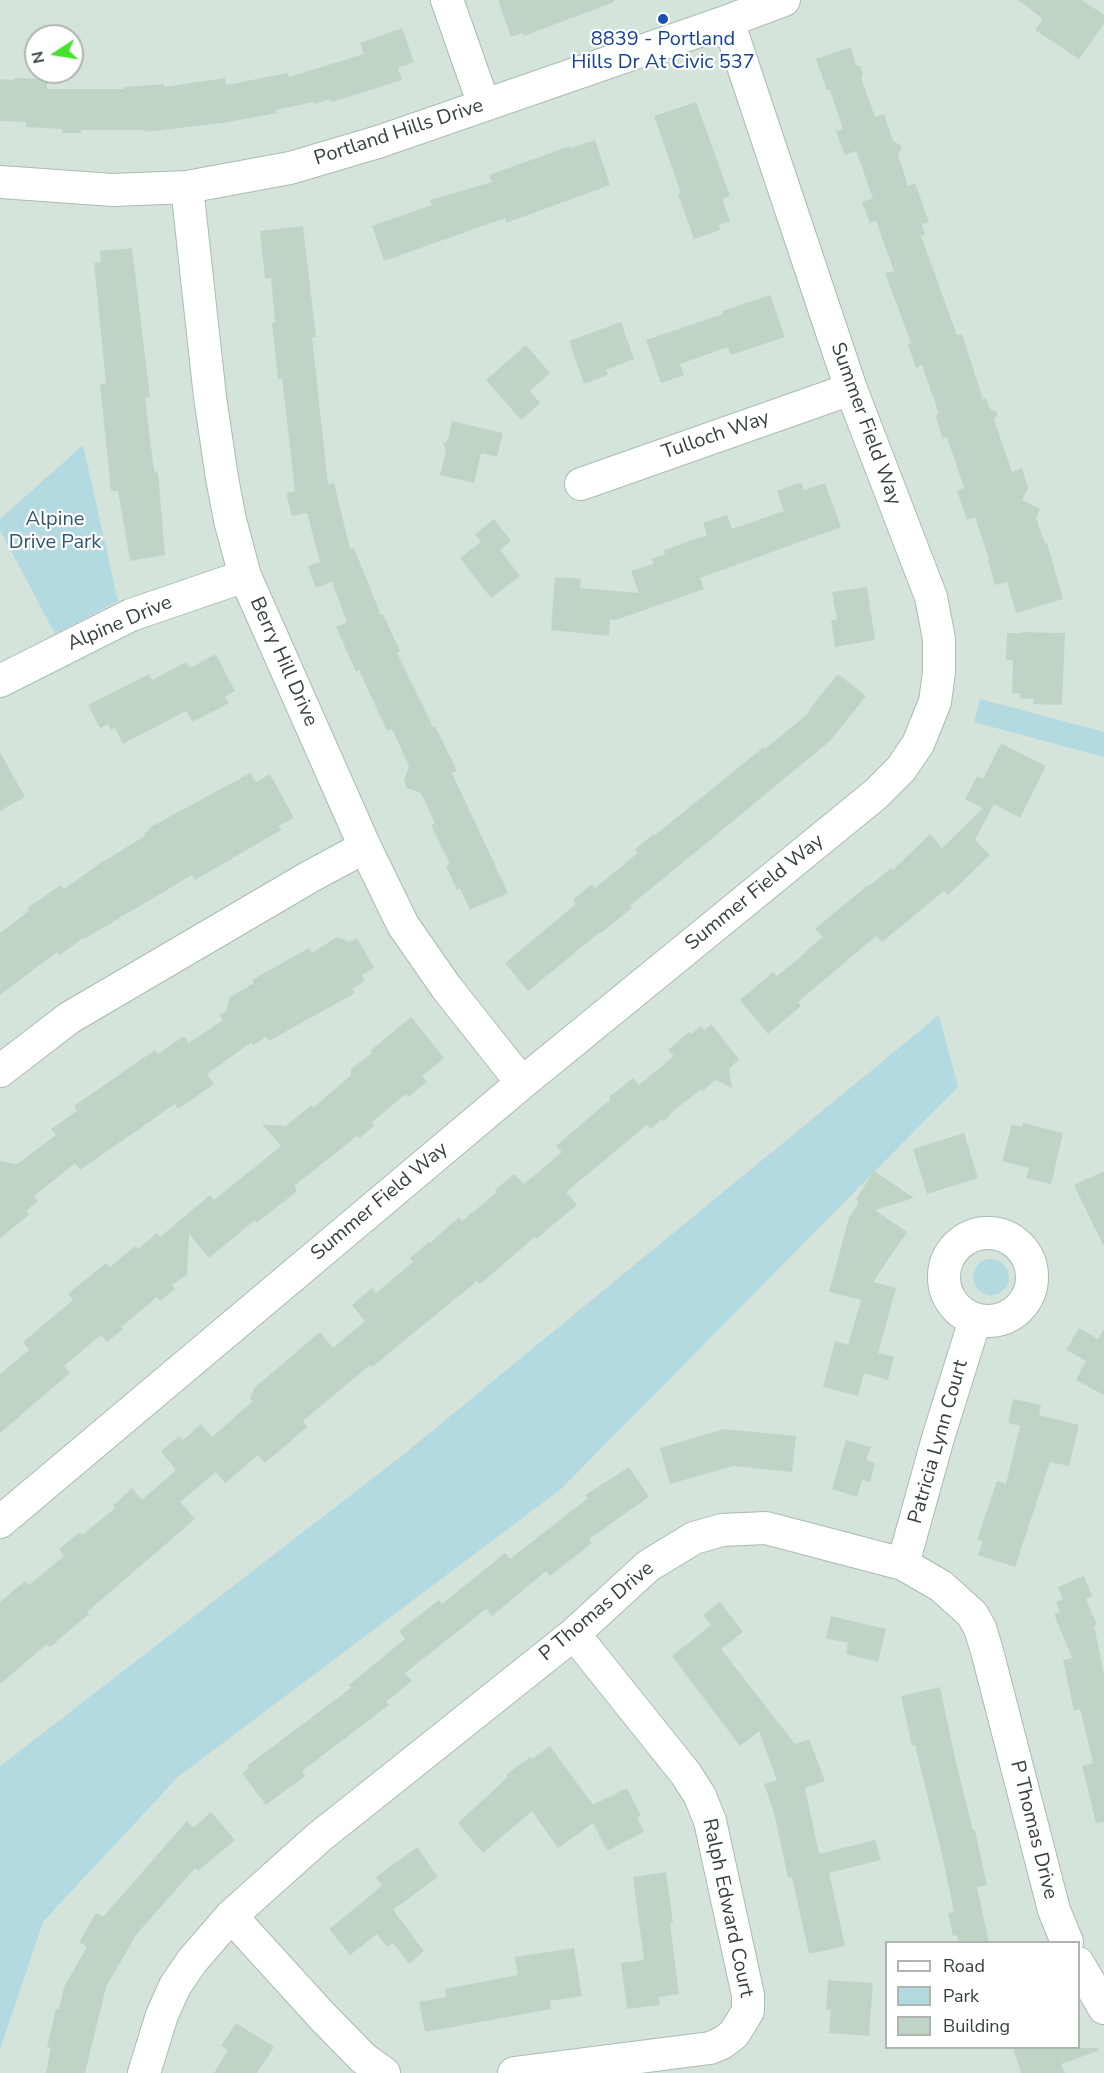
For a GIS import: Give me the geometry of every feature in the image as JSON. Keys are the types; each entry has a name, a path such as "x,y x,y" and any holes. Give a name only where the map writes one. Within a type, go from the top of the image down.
{"street":[{"path":"447,0 484,105"},
{"name":"Portland Hills Drive","path":"0,182 113,190 187,188 290,168 378,142 784,0"},
{"name":"Summer Field Way","path":"0,1522 522,1083 876,794 901,769 918,744 935,702 939,672 939,639 931,597 850,388 728,21"},
{"name":"Berry Hill Drive","path":"187,188 210,397 222,478 244,576 365,847 403,925 446,987 522,1083"},
{"name":"Tulloch Way","path":"581,484 850,388"},
{"name":"Alpine Drive","path":"0,681 131,615 244,576"},
{"path":"0,1071 69,1018 311,876 365,847"},
{"name":"Patricia Lynn Court","path":"903,1564 938,1438 975,1320"},
{"name":"P Thomas Drive","path":"144,2073 162,2015 175,1986 192,1961 231,1916 318,1838 574,1634 648,1566 694,1538 722,1530 766,1528 903,1564 933,1581 972,1614 980,1628 1054,1910 1067,1941"},
{"name":"Ralph Edward Court","path":"514,2073 710,2048 734,2034 748,2011 748,1995 710,1821 700,1796 687,1774 574,1634"},
{"path":"231,1916 363,2058 384,2073"},
{"path":"1080,1966 1104,2008"}],"shaded area":[{"path":"0,0 1104,0 1104,2073 0,2073 0,2050 43,1922 178,1777 560,1490 409,1450 0,1766"}],"green space":[{"name":"Alpine Drive Park","path":"83,445 118,601 55,634 0,530 0,519"},
{"path":"980,699 1104,732 1104,757 974,722"},
{"path":"939,1015 958,1087 560,1490 178,1777 43,1922 0,2050 0,1766 409,1450"},
{"path":"991,1259 1004,1264 1009,1277 1004,1290 991,1295 978,1290 973,1277 978,1264"}],"building":[{"path":"498,0 614,0 614,2 524,36 523,33 511,37"},
{"path":"1018,0 1082,0 1104,15 1104,24 1079,59 1035,30 1043,19"},
{"path":"402,28 414,62 398,68 402,80 332,102 331,99 315,104 314,102 276,110 277,113 222,123 144,132 143,130 81,130 81,133 62,133 62,129 26,127 26,122 0,121 0,79 24,78 24,84 47,84 47,89 124,89 123,87 164,84 164,87 225,78 226,85 288,73 289,77 364,54 360,43"},
{"path":"851,47 856,65 860,66 863,75 861,78 875,117 884,114 893,141 902,146 898,155 908,186 915,183 929,222 922,224 925,234 921,236 957,335 962,334 983,399 986,398 990,409 998,412 994,420 1012,472 1022,468 1028,488 1022,500 1040,509 1036,518 1045,543 1047,543 1063,599 1016,613 1007,582 995,585 975,517 967,520 957,491 964,488 947,437 943,439 935,415 939,414 922,365 916,368 908,344 911,343 885,273 894,271 876,221 870,223 862,202 873,198 856,151 845,155 836,131 843,129 830,90 827,90 816,59"},
{"path":"696,102 730,196 722,199 730,221 719,225 720,230 694,239 678,194 681,193 654,116"},
{"path":"595,140 610,185 506,223 505,218 384,261 372,226 432,205 430,200 492,182 489,175 570,146 571,148"},
{"path":"303,226 316,337 312,337 328,484 334,483 350,549 354,548 381,615 383,614 400,651 397,653 457,771 452,773 508,893 470,910 460,888 457,890 446,866 450,864 431,825 435,823 421,793 407,788 404,780 409,766 392,729 387,731 359,670 356,672 336,627 347,622 332,582 316,588 308,566 320,562 307,513 292,516 286,493 295,491 282,378 278,379 272,323 275,323 271,278 265,279 260,231"},
{"path":"132,248 150,397 145,398 154,471 158,473 165,555 130,561 118,491 111,491 100,384 106,383 94,263 101,262 100,251"},
{"path":"770,295 785,337 731,355 728,347 680,364 684,375 661,383 646,340 723,314 722,311"},
{"path":"621,322 634,359 606,370 608,375 584,384 569,341"},
{"path":"526,345 550,373 530,391 540,403 521,420 486,380"},
{"path":"452,421 503,433 497,457 481,453 474,483 440,475 446,450 443,444 448,440"},
{"path":"801,482 804,490 825,483 841,527 700,578 704,589 616,620 610,619 609,636 551,630 555,577 581,579 580,588 639,593 631,571 653,564 652,559 665,554 664,550 707,535 703,523 727,515 732,529 784,511 777,491"},
{"path":"494,519 511,541 500,550 520,576 491,598 460,558 481,542 475,534"},
{"path":"867,587 875,640 835,647 831,620 837,620 832,592"},
{"path":"1007,633 1065,633 1062,705 1033,704 1034,699 1019,698 1020,693 1012,693 1013,660 1006,660"},
{"path":"216,654 235,691 225,697 229,703 192,722 186,711 123,744 115,728 111,730 108,724 100,728 88,705 149,674 152,680 186,662 190,668"},
{"path":"838,674 866,696 830,741 630,906 632,908 528,991 505,963 576,904 573,900 592,884 595,888 638,853 635,849 810,712 808,711"},
{"path":"1001,743 1046,766 1020,818 994,804 975,840 990,855 948,895 944,891 882,942 876,936 798,1002 801,1006 768,1034 740,1000 773,972 777,976 805,953 823,937 815,929 868,885 891,868 893,870 930,834 942,848 983,808 965,799 977,776 983,779"},
{"path":"0,752 25,797 0,811"},
{"path":"250,773 256,782 270,774 294,818 279,826 281,830 195,880 192,875 83,938 60,955 57,952 0,995 0,933 29,911 27,908 61,885 64,889 145,836 149,828"},
{"path":"337,937 349,942 357,938 374,968 362,975 365,981 352,989 355,993 269,1041 266,1037 253,1045 252,1042 207,1074 214,1084 178,1109 175,1104 80,1170 75,1163 34,1196 38,1201 26,1211 29,1215 0,1238 0,1161 17,1164 56,1135 51,1129 77,1111 74,1106 155,1050 158,1054 184,1036 189,1043 223,1020 219,1015 226,1011 230,997 254,983 252,980 309,948 312,953"},
{"path":"411,1017 444,1058 422,1076 427,1082 408,1097 406,1094 372,1122 375,1125 360,1138 357,1136 294,1186 297,1191 257,1223 255,1220 209,1258 189,1234 187,1275 172,1285 175,1289 160,1301 157,1297 107,1342 101,1335 64,1366 70,1373 0,1433 0,1374 29,1350 23,1342 73,1300 68,1294 106,1263 110,1267 135,1246 138,1249 157,1233 160,1237 210,1195 214,1200 281,1146 262,1124 286,1126 311,1105 313,1108 351,1075 351,1069 372,1053 370,1051"},
{"path":"711,1024 739,1059 729,1069 732,1088 715,1080 671,1113 664,1121 661,1120 651,1129 647,1125 566,1192 577,1205 480,1284 477,1281 372,1367 370,1365 303,1421 307,1427 265,1463 258,1455 225,1483 216,1472 180,1502 195,1519 50,1647 47,1644 0,1684 0,1602 25,1581 29,1585 64,1556 59,1549 80,1532 82,1535 115,1508 113,1506 132,1488 142,1500 176,1470 161,1451 179,1436 183,1440 201,1424 212,1437 253,1401 250,1398 254,1388 320,1332 333,1348 365,1321 352,1305 372,1288 376,1293 413,1262 410,1258 459,1217 462,1221 496,1193 495,1190 514,1174 524,1184 562,1152 556,1146 611,1099 609,1097 633,1078 639,1085 674,1056 668,1050 689,1032 691,1034 701,1026 704,1030"},
{"path":"1023,1123 1063,1133 1051,1184 1026,1178 1029,1168 1002,1161 1012,1124 1022,1127"},
{"path":"964,1133 978,1178 927,1194 913,1149"},
{"path":"874,1171 914,1198 875,1210 907,1232 873,1282 896,1288 878,1353 894,1357 888,1380 864,1373 858,1396 823,1387 835,1341 848,1345 861,1300 829,1292 848,1219 859,1202 856,1199"},
{"path":"1104,1171 1104,1247 1074,1185"},
{"path":"1079,1328 1098,1339 1104,1329 1104,1395 1076,1380 1086,1361 1066,1350"},
{"path":"1013,1399 1041,1405 1039,1415 1079,1425 1069,1466 1050,1462 1015,1567 978,1555 983,1541 977,1540 997,1481 1006,1484 1020,1426 1008,1423"},
{"path":"724,1429 796,1436 792,1472 733,1466 670,1484 660,1448"},
{"path":"846,1440 871,1447 866,1460 875,1463 870,1482 862,1480 857,1497 832,1489"},
{"path":"629,1467 649,1497 589,1539 592,1543 550,1576 546,1571 492,1616 486,1609 405,1673 412,1681 386,1702 389,1705 302,1771 305,1776 266,1805 242,1773 249,1768 247,1766 351,1688 349,1685 405,1639 399,1631 439,1600 442,1604 505,1553 510,1559 588,1498 585,1495"},
{"path":"1084,1576 1092,1596 1086,1599 1097,1625 1094,1626 1104,1674 1104,1822 1096,1823 1082,1766 1093,1763 1080,1709 1074,1711 1063,1660 1072,1658 1054,1614 1060,1612 1056,1602 1063,1599 1058,1587"},
{"path":"720,1602 743,1632 721,1649 795,1744 809,1739 825,1781 805,1788 819,1854 875,1840 881,1860 829,1873 845,1946 809,1954 792,1877 788,1877 773,1809 764,1784 777,1780 759,1731 740,1746 672,1656 711,1625 703,1615"},
{"path":"831,1616 886,1629 878,1662 846,1654 848,1643 826,1638"},
{"path":"940,1687 987,1885 977,1887 989,1941 959,1941 957,1935 953,1936 948,1913 954,1912 943,1859 915,1745 912,1746 901,1696"},
{"path":"550,1746 593,1805 627,1788 641,1816 637,1817 644,1832 607,1851 593,1823 558,1848 532,1811 483,1853 458,1823 508,1777 506,1775 530,1757 532,1759"},
{"path":"211,1812 235,1840 198,1871 195,1868 136,1935 106,1987 85,2073 46,2073 51,2048 47,2047 56,2009 59,2009 64,1987 87,1947 79,1942 96,1913 103,1917 187,1821 193,1828"},
{"path":"417,1847 438,1877 393,1910 424,1951 409,1964 393,1943 387,1947 377,1934 350,1955 329,1929 382,1886 376,1877"},
{"path":"666,1872 679,1994 659,1997 660,2005 627,2009 621,1963 644,1960 633,1877"},
{"path":"574,1948 582,1996 550,2001 551,2009 425,2032 419,2002 446,1997 445,1989 518,1975 515,1957"},
{"path":"828,1980 873,1983 869,2036 829,2033 831,2010 826,2010"},
{"path":"236,2023 274,2047 257,2073 214,2073 228,2050 221,2046"},
{"path":"1098,2048 1098,2051 1061,2064 1065,2073 1021,2073 1013,2049"}],"place":[{"name":"8839 - Portland Hills Dr At Civic 537","path":"663,19"}]}
